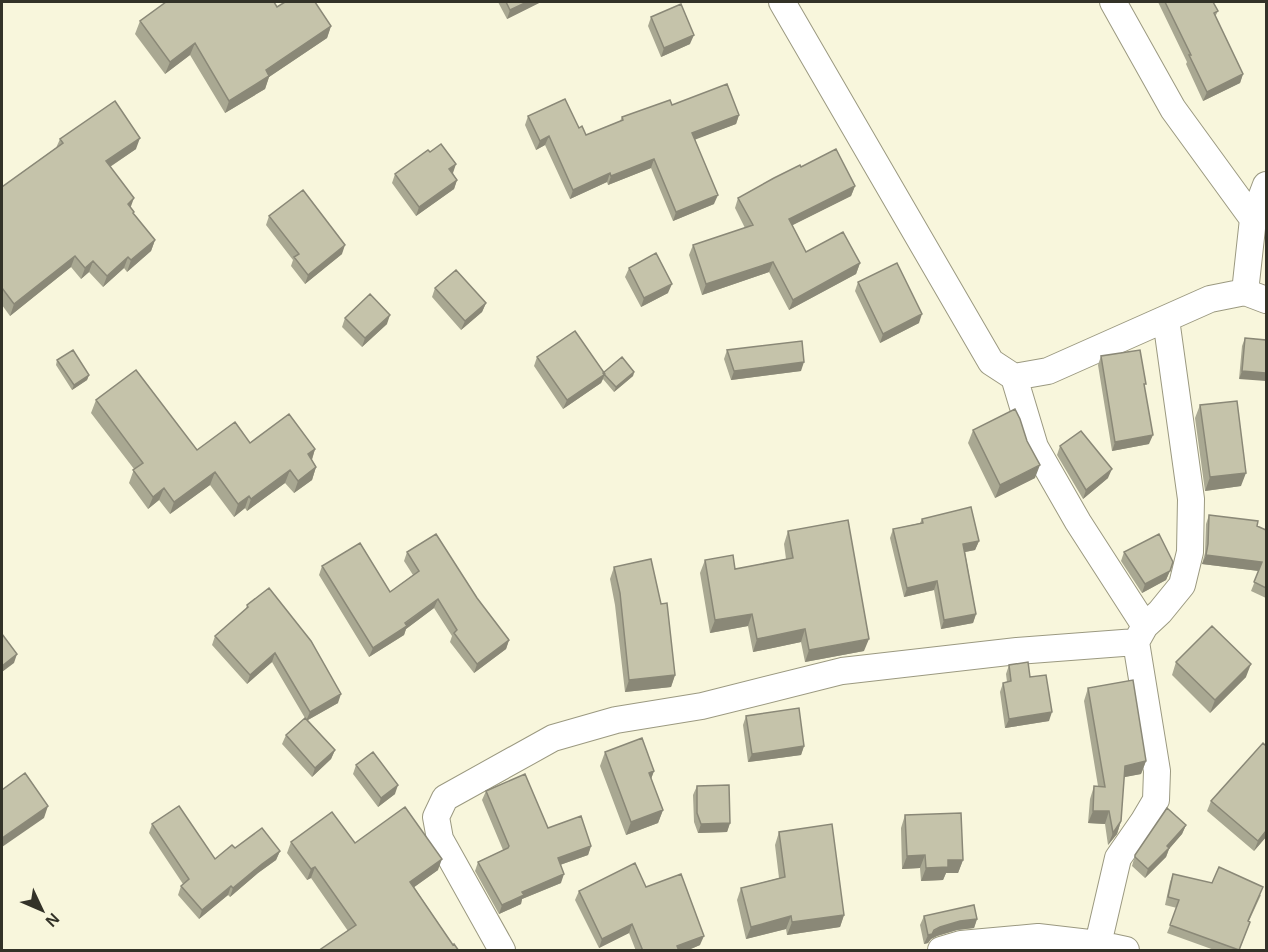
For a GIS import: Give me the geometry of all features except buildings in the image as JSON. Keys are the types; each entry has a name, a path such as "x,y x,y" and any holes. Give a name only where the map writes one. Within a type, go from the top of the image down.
{"street":[{"path":"782,2 991,362 1014,377 1035,447 1141,634 1157,771 1156,800 1118,858 1098,944"},
{"path":"1113,2 1173,109 1253,219"},
{"path":"1014,377 1048,371 1210,299 1256,296 1253,219 1266,185"},
{"path":"502,951 440,839 436,817 445,798 553,738 616,720 702,706 842,671 1141,634 1182,585 1190,552 1191,499 1166,319"},
{"path":"942,951 961,944 1038,937 1098,944 1126,951"}]}
